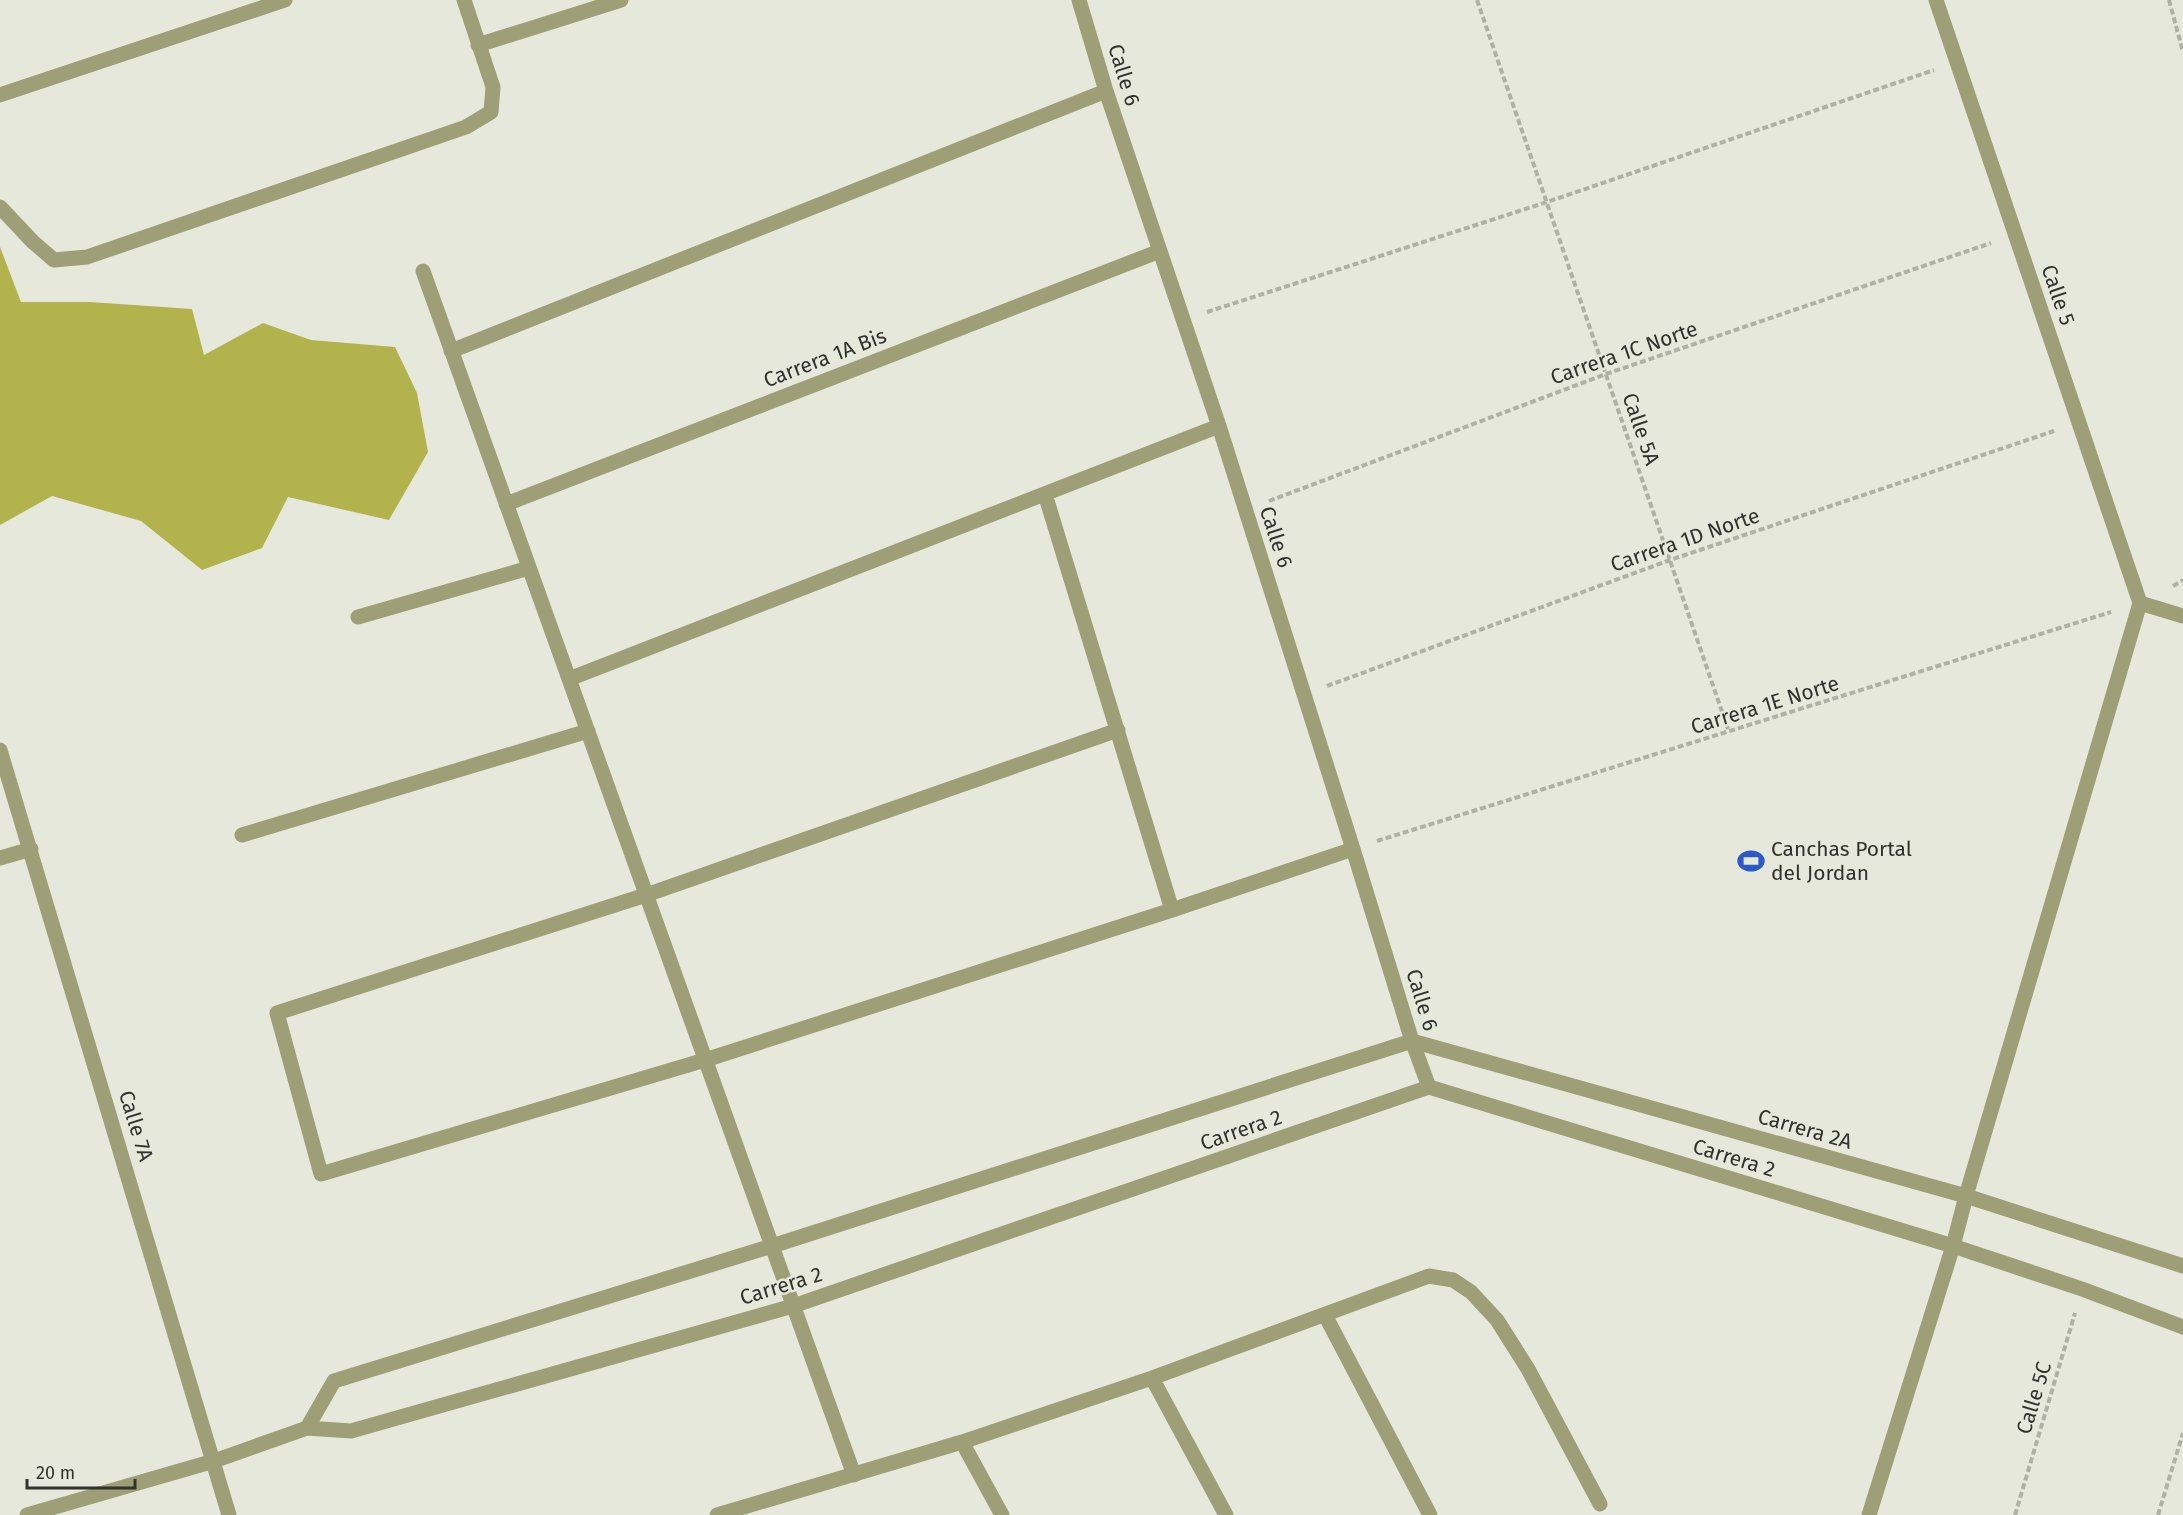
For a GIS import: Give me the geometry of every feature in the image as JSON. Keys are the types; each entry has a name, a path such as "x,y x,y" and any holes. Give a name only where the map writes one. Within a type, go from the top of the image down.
{"street":[{"path":"0,95 285,0"},
{"path":"0,207 33,242 54,260 87,257 466,127 490,112 493,87 464,0"},
{"path":"478,45 621,0"},
{"name":"Calle 6","path":"1079,0 1106,91 1219,426 1412,1041 1429,1087"},
{"name":"Calle 5","path":"1936,0 2140,603"},
{"path":"451,351 1106,91"},
{"name":"Carrera 1A Bis","path":"506,504 1160,251"},
{"path":"423,271 854,1475"},
{"path":"569,679 1219,426"},
{"path":"1045,494 1172,910"},
{"path":"358,617 529,568"},
{"path":"1869,1515 1953,1246 2140,603 2183,616"},
{"path":"1118,730 646,895 277,1013 321,1174 705,1060 1172,910 1353,849"},
{"path":"242,835 588,731"},
{"name":"Calle 7A","path":"0,750 229,1515"},
{"path":"0,858 31,849"},
{"name":"Carrera 2A","path":"1412,1041 1966,1196 2183,1266"},
{"name":"Carrera 2","path":"307,1428 334,1380 772,1246 1412,1041"},
{"name":"Carrera 2","path":"27,1515 214,1461 307,1428 351,1431 794,1306 1429,1087 1953,1246 2082,1289 2183,1327"},
{"path":"717,1515 962,1442 1152,1378 1429,1276 1453,1280 1471,1292 1497,1320 1528,1369 1600,1504"},
{"path":"1325,1315 1430,1515"},
{"path":"1152,1378 1226,1515"},
{"path":"962,1442 1002,1515"}],"path":[{"name":"Calle 5A","path":"1477,0 1729,732"},
{"path":"2169,0 2183,52"},
{"path":"1183,320 1547,202 1956,62"},
{"name":"Carrera 1C Norte","path":"1245,509 1606,374 2015,235"},
{"name":"Carrera 1D Norte","path":"1304,694 1670,560 2079,423"},
{"name":"Carrera 1E Norte","path":"1353,849 2140,603 2183,580"},
{"name":"Calle 5C","path":"2015,1515 2082,1289"},
{"path":"2158,1515 2183,1433"}],"shaded area":[{"path":"0,247 21,302 90,302 192,309 204,355 263,323 311,340 395,347 417,393 428,452 389,520 288,497 262,548 202,570 141,521 52,496 0,525"}],"place":[{"name":"Canchas Portal del Jordan","path":"1751,861"}]}
